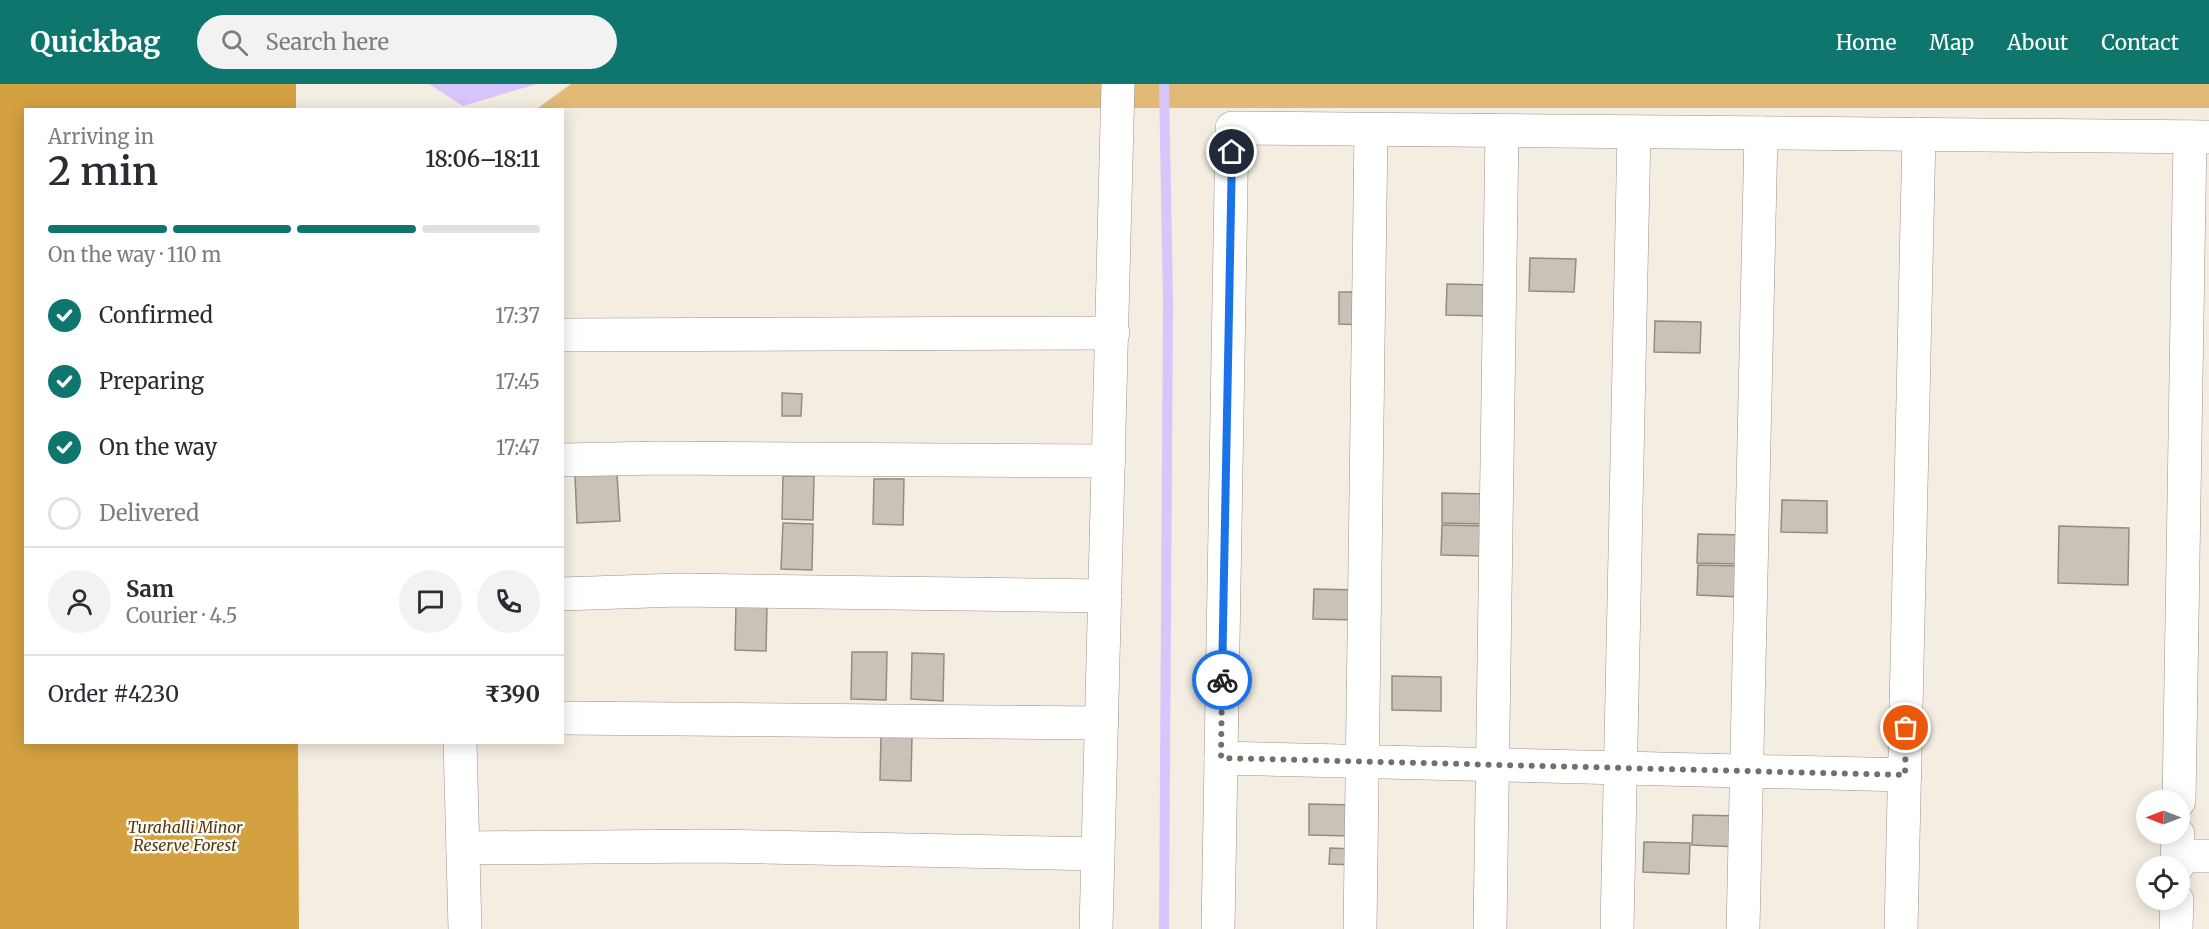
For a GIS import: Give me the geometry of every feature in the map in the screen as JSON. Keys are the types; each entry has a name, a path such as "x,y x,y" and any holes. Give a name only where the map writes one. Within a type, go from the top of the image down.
{"street":[{"path":"1096,929 1118,84"},
{"path":"1218,929 1232,128 2199,137 2178,790"},
{"path":"1360,929 1371,130"},
{"path":"1490,929 1502,131"},
{"path":"1617,929 1634,132"},
{"path":"1743,929 1761,133"},
{"path":"1902,929 1919,134"},
{"path":"564,335 1113,333"},
{"path":"564,460 672,458 1109,461"},
{"path":"564,594 679,590 1105,596"},
{"path":"564,718 1102,723"},
{"path":"460,744 465,929"},
{"path":"1221,758 1905,775"},
{"path":"463,848 712,846 1098,854"},
{"path":"2176,929 2177,910"}],"shaded area":[{"path":"429,84 537,84 463,106"},
{"path":"571,84 2209,84 2209,108 538,108"}],"green space":[{"name":"Turahalli Minor Reserve Forest","path":"0,84 296,84 296,108 24,108 24,744 298,744 299,929 0,929"}],"building":[{"path":"1530,258 1576,259 1574,292 1529,291"},
{"path":"1447,284 1492,285 1491,316 1446,315"},
{"path":"1339,292 1365,292 1364,325 1339,324"},
{"path":"1655,321 1701,322 1700,353 1654,352"},
{"path":"782,393 802,394 801,416 782,416"},
{"path":"617,474 620,521 577,523 575,475"},
{"path":"783,476 814,476 813,520 782,519"},
{"path":"874,479 904,479 903,525 873,524"},
{"path":"1442,493 1488,494 1487,524 1442,523"},
{"path":"1782,500 1827,501 1827,533 1781,532"},
{"path":"783,523 813,524 812,570 781,569"},
{"path":"1442,525 1487,526 1486,556 1441,555"},
{"path":"2059,526 2129,528 2128,585 2058,583"},
{"path":"1698,534 1743,535 1742,564 1697,563"},
{"path":"1698,565 1742,566 1741,597 1697,595"},
{"path":"1314,589 1358,590 1357,620 1313,619"},
{"path":"736,604 767,605 766,651 735,650"},
{"path":"852,652 887,652 886,700 851,699"},
{"path":"912,653 944,654 943,701 911,699"},
{"path":"1392,676 1441,677 1441,711 1392,710"},
{"path":"881,736 912,736 911,781 880,780"},
{"path":"1309,804 1352,805 1351,836 1309,835"},
{"path":"1693,815 1740,816 1739,847 1692,845"},
{"path":"1644,842 1690,843 1689,874 1643,872"},
{"path":"1330,848 1353,849 1353,865 1329,864"}],"waterway":[{"path":"1164,84 1168,302 1164,929"}],"way so far":[{"path":"1222,680 1221,758 1905,775 1906,728"}],"route":[{"path":"1222,680 1232,152"}]}
